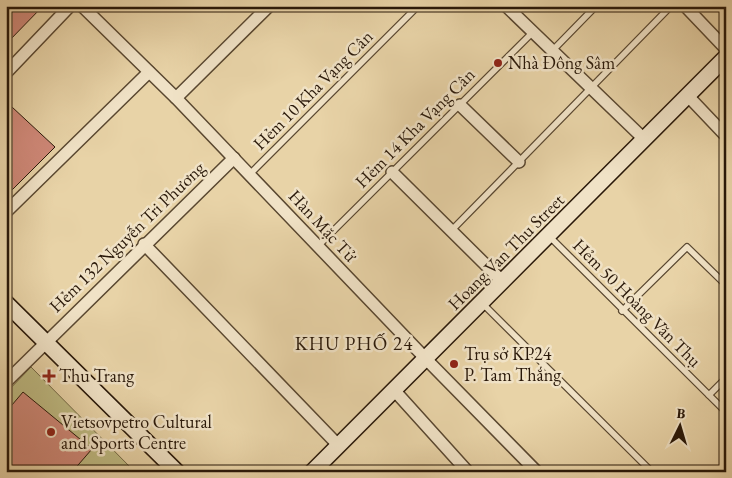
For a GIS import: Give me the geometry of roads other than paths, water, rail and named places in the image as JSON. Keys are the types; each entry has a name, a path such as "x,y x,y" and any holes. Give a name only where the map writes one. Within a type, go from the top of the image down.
{"street":[{"path":"6,73 70,6"},
{"name":"Hàn Mặc Tử","path":"82,6 176,98 250,174 317,247 537,472"},
{"path":"176,98 269,6"},
{"path":"506,6 644,139"},
{"path":"686,6 726,49"},
{"name":"Hoang Van Thu Street","path":"312,472 726,57"},
{"path":"6,212 149,72"},
{"path":"688,96 726,136"},
{"path":"460,105 519,162"},
{"name":"Hẻm 132 Nguyễn Tri Phương","path":"6,382 144,244 234,158"},
{"path":"392,172 503,282"},
{"path":"144,244 340,446"},
{"path":"6,303 177,472"},
{"path":"394,390 462,470"}],"lane":[{"name":"Hẻm 10 Kha Vạng Cân","path":"250,174 418,6"},
{"path":"553,50 596,6"},
{"path":"452,231 593,89 671,6"},
{"name":"Hẻm 14 Kha Vạng Cân","path":"317,247 534,32"},
{"name":"Hẻm 50 Hoàng Văn Thụ","path":"549,236 726,412"},
{"path":"622,311 687,247 726,285"},
{"path":"482,303 652,472"},
{"path":"709,395 726,378"}],"place":[{"name":"Nhà Đông Sâm","path":"498,63"},
{"name":"Trụ sở KP24 P. Tam Thắng","path":"454,364"},
{"name":"Thu Trang","path":"49,376"},
{"name":"Vietsovpetro Cultural and Sports Centre","path":"51,432"}],"district":[{"name":"KHU PHỐ 24","path":"354,343"}]}
